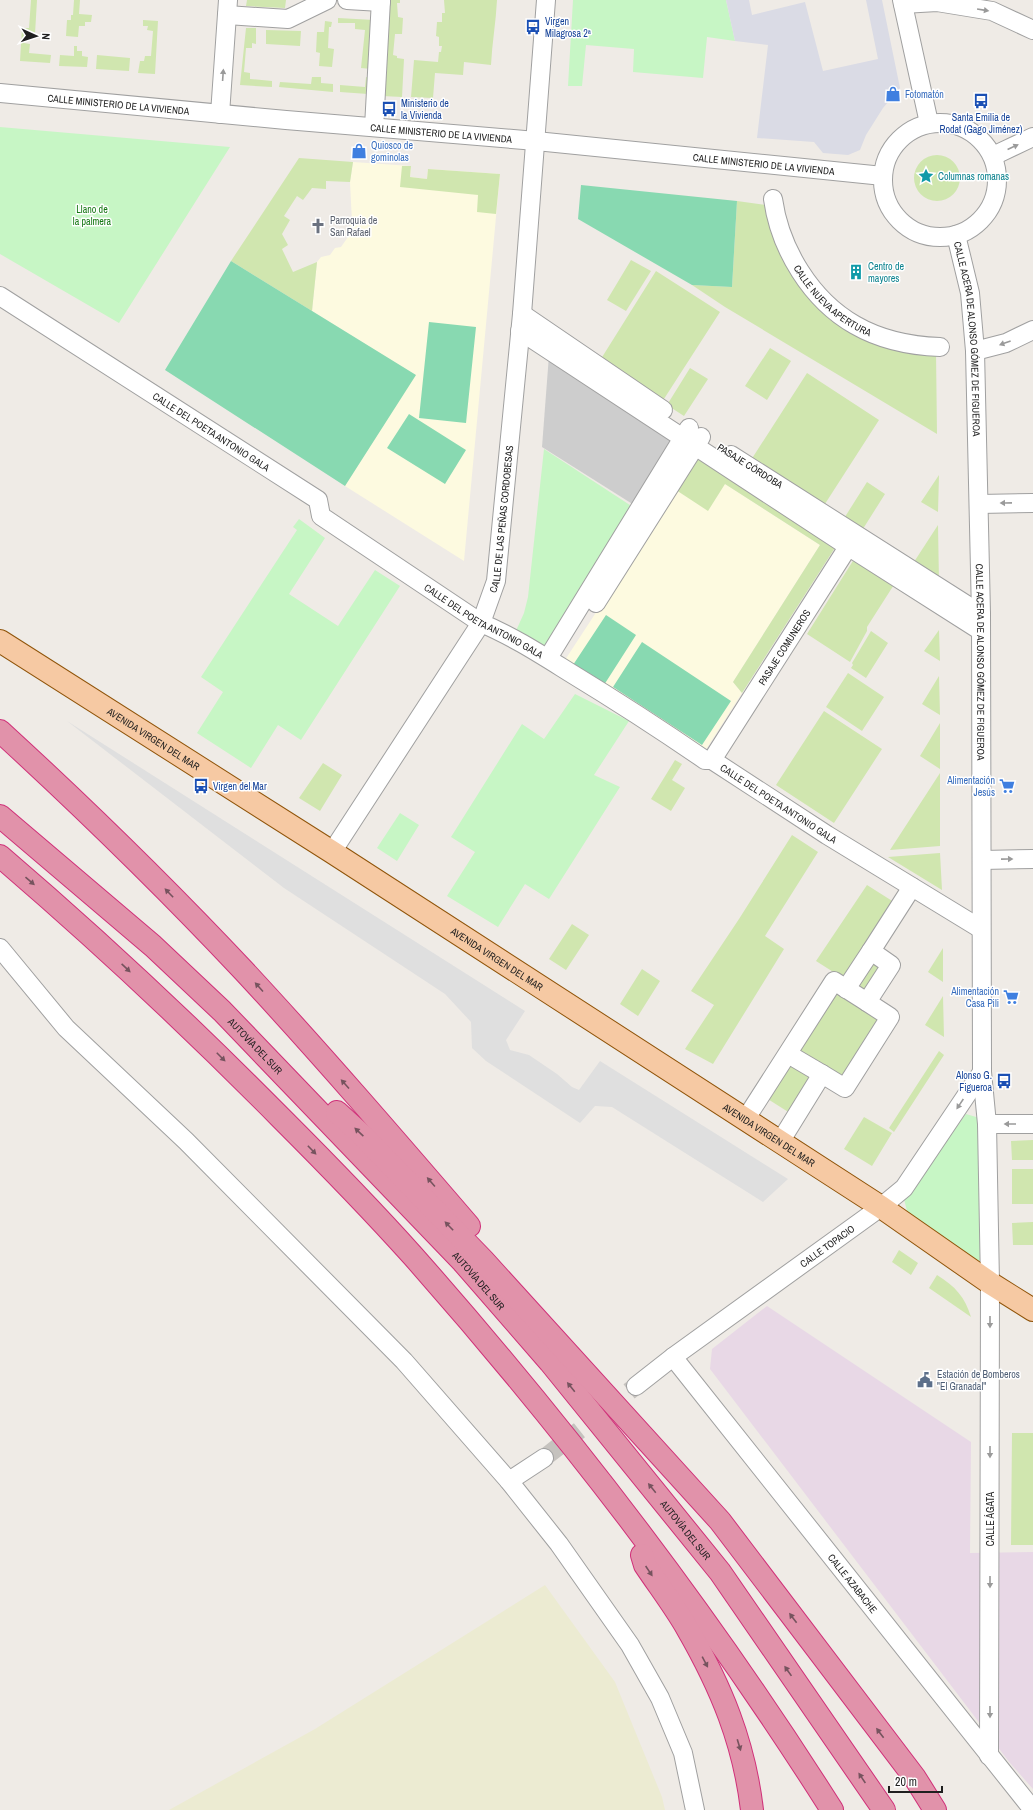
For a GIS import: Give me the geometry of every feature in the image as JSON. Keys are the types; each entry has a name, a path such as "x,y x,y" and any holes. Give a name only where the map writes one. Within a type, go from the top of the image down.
{"highway":[{"path":"0,731 44,771 156,879 244,972 388,1132 720,1521 940,1810"},
{"name":"AUTOVÍA DEL SUR","path":"0,816 153,946 222,1011 463,1262 550,1362 720,1572 884,1810"},
{"path":"0,856 80,924 198,1034 310,1147 411,1254 521,1382 631,1522 737,1667 832,1810"},
{"path":"222,1011 361,1134 482,1260 720,1521"},
{"path":"631,1522 645,1565 687,1627 728,1708 741,1749 752,1810"},
{"path":"915,1778 935,1810"}],"main road":[{"name":"AVENIDA VIRGEN DEL MAR","path":"0,641 332,852 881,1207 990,1283 1033,1310"}],"street":[{"path":"220,114 228,7 288,19 327,0"},
{"path":"347,0 381,1 374,127"},
{"name":"CALLE DE LAS PEÑAS CORDOBESAS","path":"332,852 481,623 496,581 521,322 546,0"},
{"path":"929,123 903,2 937,2 992,11 1033,30"},
{"name":"CALLE MINISTERIO DE LA VIVIENDA","path":"0,93 220,114 536,140 883,176"},
{"path":"948,122 967,128 982,140 993,156 998,175 996,195 987,213 973,227 956,235 937,237 920,234 904,225 892,211 884,194 883,176 887,158 897,141 911,130 929,123 948,122"},
{"path":"993,156 1033,137"},
{"name":"CALLE NUEVA APERTURA","path":"773,199 776,219 791,257 803,276 821,297 837,312 856,325 893,340 909,345 940,347"},
{"name":"CALLE ACERA DE ALONSO GÓMEZ DE FIGUEROA","path":"956,235 970,293 975,351 981,622 982,1072 987,1124 990,1283"},
{"name":"CALLE DEL POETA ANTONIO GALA","path":"0,296 318,500 321,516 481,623 500,631 635,712 705,760 712,760 815,827 981,929"},
{"name":"PASAJE CÓRDOBA","path":"521,322 692,437 981,622"},
{"path":"975,351 1006,343 1033,330"},
{"path":"553,662 692,437"},
{"path":"979,504 1033,503"},
{"name":"PASAJE COMUNEROS","path":"712,760 853,540"},
{"path":"982,860 1033,859"},
{"path":"846,989 912,887"},
{"path":"0,948 66,1028 186,1141 404,1361 509,1481 559,1544 637,1658 660,1698 683,1753 695,1810"},
{"path":"867,1002 891,965 871,951"},
{"path":"745,1120 834,981 890,1017 845,1088 788,1054"},
{"name":"CALLE TOPACIO","path":"636,1386 673,1356 881,1207 904,1188 982,1072"},
{"path":"780,1142 822,1074"},
{"path":"987,1124 1033,1124"},
{"name":"CALLE ÁGATA","path":"989,1756 990,1283"},
{"name":"CALLE AZABACHE","path":"673,1356 1033,1810"},
{"path":"509,1481 544,1458"}],"shaded area":[{"path":"726,0 749,0 752,15 805,2 823,71 878,59 866,0 882,0 900,88 883,108 866,135 860,150 848,155 823,153 814,142 757,138 768,45 735,41"},
{"path":"353,162 411,166 410,177 427,179 428,169 500,174 464,561 345,486 415,375 312,311 317,262 321,257 330,255 335,248 341,247 348,237 347,230 352,222 350,182"},
{"path":"549,355 676,437 634,505 542,447"},
{"path":"725,484 820,545 733,682 742,693 703,754 563,663 676,490"},
{"path":"67,721 525,1011 506,1040 510,1050 529,1055 557,1074 572,1087 579,1090 600,1061 788,1179 763,1202 612,1107 595,1106 580,1123 486,1061 472,1048 471,1022 445,994 284,888"},
{"path":"767,1306 971,1442 970,1553 1033,1552 1033,1789 1010,1763 710,1369 712,1349"}],"green space":[{"path":"31,0 37,0 35,34 25,33 24,43 30,44 29,53 51,55 50,63 20,61 22,28 29,28"},
{"path":"74,0 80,0 79,14 92,15 91,22 85,22 85,26 79,26 78,37 66,36 67,20 71,20 71,15 73,15"},
{"path":"247,0 286,0 285,8 246,6"},
{"path":"389,0 400,0 400,3 397,3 398,17 403,18 402,34 395,34 393,55 397,56 397,58 404,59 402,97 382,96"},
{"path":"444,0 497,0 491,65 464,62 463,75 435,73 433,98 411,97 414,60 438,62 439,52 441,52 442,46 439,46 439,37 436,36 437,22 442,22 442,13 445,13"},
{"path":"573,0 726,0 735,41 707,37 703,78 633,72 634,49 586,45 582,86 568,86"},
{"path":"338,18 374,20 371,69 361,68 365,30 355,29 355,23 338,23"},
{"path":"143,20 158,21 155,74 138,73 140,61 144,61 145,56 151,56 153,31 147,30 148,26 143,26"},
{"path":"325,21 332,22 331,27 329,27 328,48 334,49 332,67 319,66 320,53 316,52 317,32 324,32"},
{"path":"246,28 256,28 256,44 252,43 252,48 246,48 244,72 250,73 250,79 272,81 272,87 240,85"},
{"path":"266,30 301,31 300,46 266,44"},
{"path":"74,46 77,46 77,51 82,51 82,56 88,57 87,67 59,66 60,55 74,56"},
{"path":"97,55 130,58 129,71 96,69"},
{"path":"312,77 321,77 321,83 333,84 333,92 279,87 280,82 311,84"},
{"path":"366,77 369,78 368,94 340,92 340,85 365,87"},
{"name":"Llano de la palmera","path":"0,127 230,147 119,323 0,254"},
{"path":"937,155 950,159 956,165 960,178 956,191 950,197 937,201 924,197 918,191 914,178 918,165 924,159"},
{"path":"299,158 353,162 350,182 326,181 326,189 312,188 303,200 297,196 284,216 290,220 282,234 288,245 282,249 293,272 317,262 312,311 231,261"},
{"path":"402,166 411,166 410,177 427,179 428,169 500,174 496,214 477,212 478,195 400,187"},
{"path":"581,185 737,201 732,287 692,285 578,219"},
{"path":"737,201 766,205 820,304 936,352 937,434 725,307 692,285 732,287"},
{"path":"631,260 651,271 626,311 607,300"},
{"path":"231,261 416,375 345,486 165,370"},
{"path":"656,271 720,312 662,402 599,362"},
{"path":"429,322 476,327 466,423 419,418"},
{"path":"770,348 791,361 767,400 745,386"},
{"path":"690,368 708,379 684,416 667,405"},
{"path":"807,373 879,420 823,507 751,460"},
{"path":"409,414 466,450 445,484 387,448"},
{"path":"544,449 636,509 543,651 515,633 524,613 528,597"},
{"path":"699,454 838,543 742,693 733,682 820,545 725,484 708,511 676,490"},
{"path":"939,475 938,512 921,502"},
{"path":"867,482 885,494 861,532 843,520"},
{"path":"299,519 325,538 289,594 338,626 375,570 400,586 301,740 278,725 251,768 197,733 223,692 201,677 297,530 293,527"},
{"path":"938,525 939,582 912,565"},
{"path":"856,556 897,580 867,627 867,631 850,662 807,634"},
{"path":"606,615 636,635 604,685 573,665"},
{"path":"939,630 940,661 924,651"},
{"path":"871,631 888,643 866,678 851,668 853,665 852,663"},
{"path":"642,642 731,701 702,745 613,687"},
{"path":"848,673 884,697 862,731 826,707"},
{"path":"939,676 940,715 922,704"},
{"path":"575,694 629,721 594,775 620,787 549,899 525,884 498,927 447,896 475,852 451,837 522,724 544,739"},
{"path":"824,711 882,749 834,823 776,785"},
{"path":"940,723 940,769 920,756"},
{"path":"675,760 682,764 672,780 685,788 671,811 651,799"},
{"path":"323,763 342,775 320,811 299,798"},
{"path":"940,773 940,846 890,850"},
{"path":"400,813 419,825 397,861 377,848"},
{"path":"792,835 818,852 765,936 784,949 713,1064 685,1049 714,1005 691,991"},
{"path":"940,853 942,890 888,857"},
{"path":"867,885 897,904 849,982 816,961"},
{"path":"572,924 589,935 566,970 549,959"},
{"path":"943,948 943,982 928,972"},
{"path":"872,954 889,965 871,994 854,983"},
{"path":"642,969 660,981 638,1016 620,1004"},
{"path":"834,984 887,1017 845,1084 792,1051"},
{"path":"943,996 944,1037 925,1025"},
{"path":"939,1051 944,1055 894,1132 889,1128"},
{"path":"788,1056 819,1075 793,1115 763,1096"},
{"path":"966,1114 983,1119 988,1249 978,1263 908,1215 904,1199"},
{"path":"864,1117 892,1133 872,1166 844,1149"},
{"path":"1033,1140 1033,1160 1012,1160 1011,1141"},
{"path":"1012,1169 1033,1169 1033,1204 1012,1204"},
{"path":"1033,1222 1033,1245 1013,1245 1012,1223"},
{"path":"899,1250 918,1263 911,1275 892,1262"},
{"path":"937,1275 954,1288 966,1304 971,1317 929,1288"},
{"path":"1012,1433 1033,1433 1033,1545 1011,1545"},
{"path":"545,1585 615,1682 662,1797 665,1810 169,1810 315,1729"}],"tunnel":[{"path":"544,1458 636,1386"}],"place":[{"name":"Virgen Milagrosa 2ª","path":"533,27"},
{"name":"Fotomatón","path":"893,94"},
{"name":"Santa Emilia de Rodat (Gago Jiménez)","path":"981,101"},
{"name":"Ministerio de la Vivienda","path":"389,109"},
{"name":"Quiosco de gominolas","path":"359,151"},
{"name":"Columnas romanas","path":"926,176"},
{"name":"Parroquia de San Rafael","path":"318,226"},
{"name":"Centro de mayores","path":"856,272"},
{"name":"Virgen del Mar","path":"201,786"},
{"name":"Alimentación Jesús","path":"1007,786"},
{"name":"Alimentación Casa Pili","path":"1011,997"},
{"name":"Alonso G. Figueroa","path":"1004,1081"},
{"name":"Estación de Bomberos \"El Granadal\"","path":"925,1380"}]}
